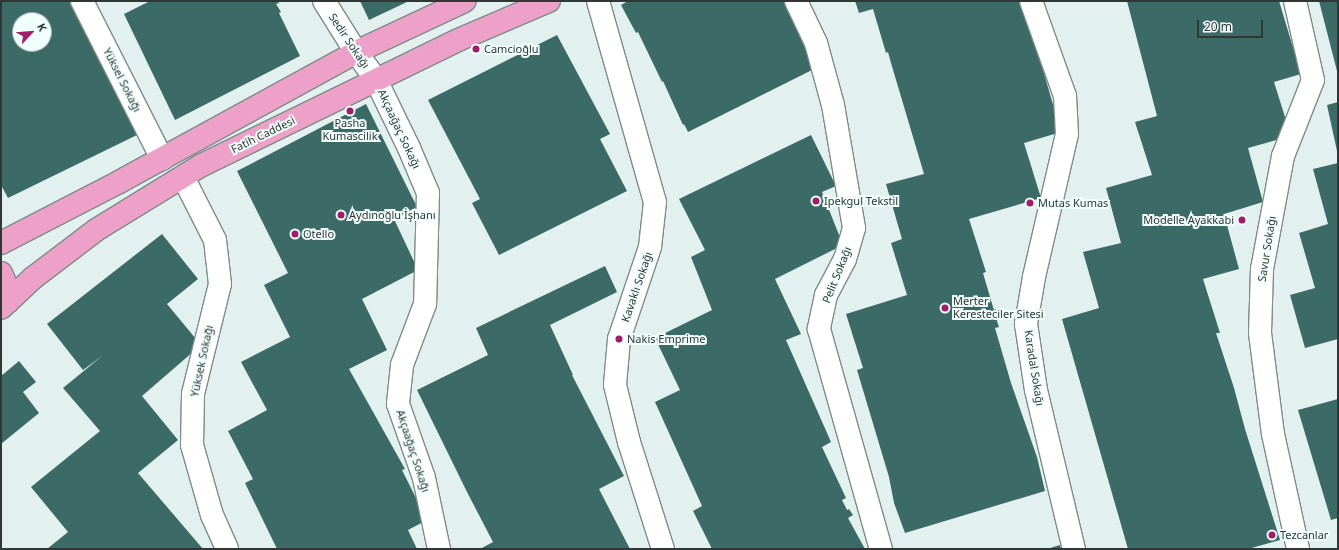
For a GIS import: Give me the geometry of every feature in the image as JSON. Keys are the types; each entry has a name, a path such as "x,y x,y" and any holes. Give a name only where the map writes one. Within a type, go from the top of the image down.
{"main road":[{"path":"1,243 162,158 356,52 465,1"},
{"name":"Fatih Caddesi","path":"4,305 33,278 96,230 200,166 458,40 549,1"},
{"path":"1,273 9,292 4,305"}],"street":[{"name":"Yüksel Sokağı","path":"82,1 162,158"},
{"name":"Sedir Sokağı","path":"324,1 356,52 376,80"},
{"name":"Kavaklı Sokağı","path":"598,1 655,202 650,247 619,340 615,385 629,442 662,549"},
{"name":"Pelit Sokağı","path":"796,1 816,43 833,105 854,228 845,259 826,295 819,328 881,549"},
{"name":"Karadal Sokağı","path":"1031,1 1065,96 1067,134 1034,278 1026,324 1036,390 1074,549"},
{"name":"Savur Sokağı","path":"1295,1 1313,80 1283,156 1262,269 1260,334 1273,434 1298,549"},
{"name":"Akçaağaç Sokağı","path":"376,80 409,148 428,193 425,304 402,365 398,404 424,478 439,549"},
{"name":"Yüksek Sokağı","path":"183,177 215,240 220,284 193,394 192,445 212,514 227,549"}],"building":[{"path":"1,1 73,1 139,134 8,198 1,185"},
{"path":"150,1 278,1 279,3 276,4 281,12 279,13 300,56 175,120 124,14"},
{"path":"360,1 409,1 369,20"},
{"path":"628,1 786,1 816,68 688,132 684,124 683,125 638,32 636,33 621,5"},
{"path":"855,1 1027,1 1029,22 1061,132 1024,143 1041,198 969,219 986,272 983,273 993,307 994,310 996,309 998,317 996,318 999,327 995,328 1011,383 1037,457 1045,491 905,533 894,503 889,477 857,370 863,368 846,314 907,295 891,243 902,239 886,184 924,174 888,52 886,53 873,9 859,13"},
{"path":"1127,1 1279,1 1301,74 1274,82 1291,136 1248,148 1263,202 1224,214 1239,269 1203,279 1220,333 1216,333 1280,540 1248,549 1128,549 1062,319 1099,308 1083,252 1121,243 1106,188 1152,175 1135,122 1157,116"},
{"path":"1319,1 1338,1 1338,71 1337,71"},
{"path":"557,35 610,134 600,139 627,191 499,255 472,203 480,199 428,100"},
{"path":"1338,102 1338,151 1337,151 1327,105"},
{"path":"366,104 417,207 394,219 418,270 362,299 387,350 349,369 405,469 402,470 427,520 408,530 417,549 277,549 245,483 253,479 228,431 267,410 241,362 290,337 264,285 288,273 237,171"},
{"path":"811,135 836,186 822,192 843,245 775,279 801,334 786,340 831,442 822,447 846,498 842,500 847,510 849,509 853,515 848,518 865,549 712,549 693,511 702,506 655,402 680,390 655,338 712,310 691,257 705,250 679,199"},
{"path":"1338,163 1338,339 1305,348 1290,295 1315,288 1299,233 1328,224 1313,169"},
{"path":"162,234 198,279 167,304 201,345 142,396 178,440 138,473 203,549 47,549 68,532 31,487 100,431 63,388 102,356 83,370 47,324"},
{"path":"605,266 617,292 550,325 572,375 624,476 599,489 630,549 480,549 493,542 417,390 488,355 476,328"},
{"path":"19,361 36,382 23,392 39,413 1,444 1,376"},
{"path":"1338,399 1338,518 1331,520 1298,410"},
{"path":"1060,545 1061,549 1047,549"}],"place":[{"name":"Camcioğlu","path":"476,49"},
{"name":"Pasha Kumascilik","path":"350,111"},
{"name":"Ipekgul Tekstil","path":"816,201"},
{"name":"Mutas Kumas","path":"1030,203"},
{"name":"Aydınoğlu İşhanı","path":"341,215"},
{"name":"Modelle Ayakkabi","path":"1242,220"},
{"name":"Otello","path":"295,234"},
{"name":"Merter Keresteciler Sitesi","path":"945,308"},
{"name":"Nakis Emprime","path":"619,339"},
{"name":"Tezcanlar","path":"1272,535"}]}
